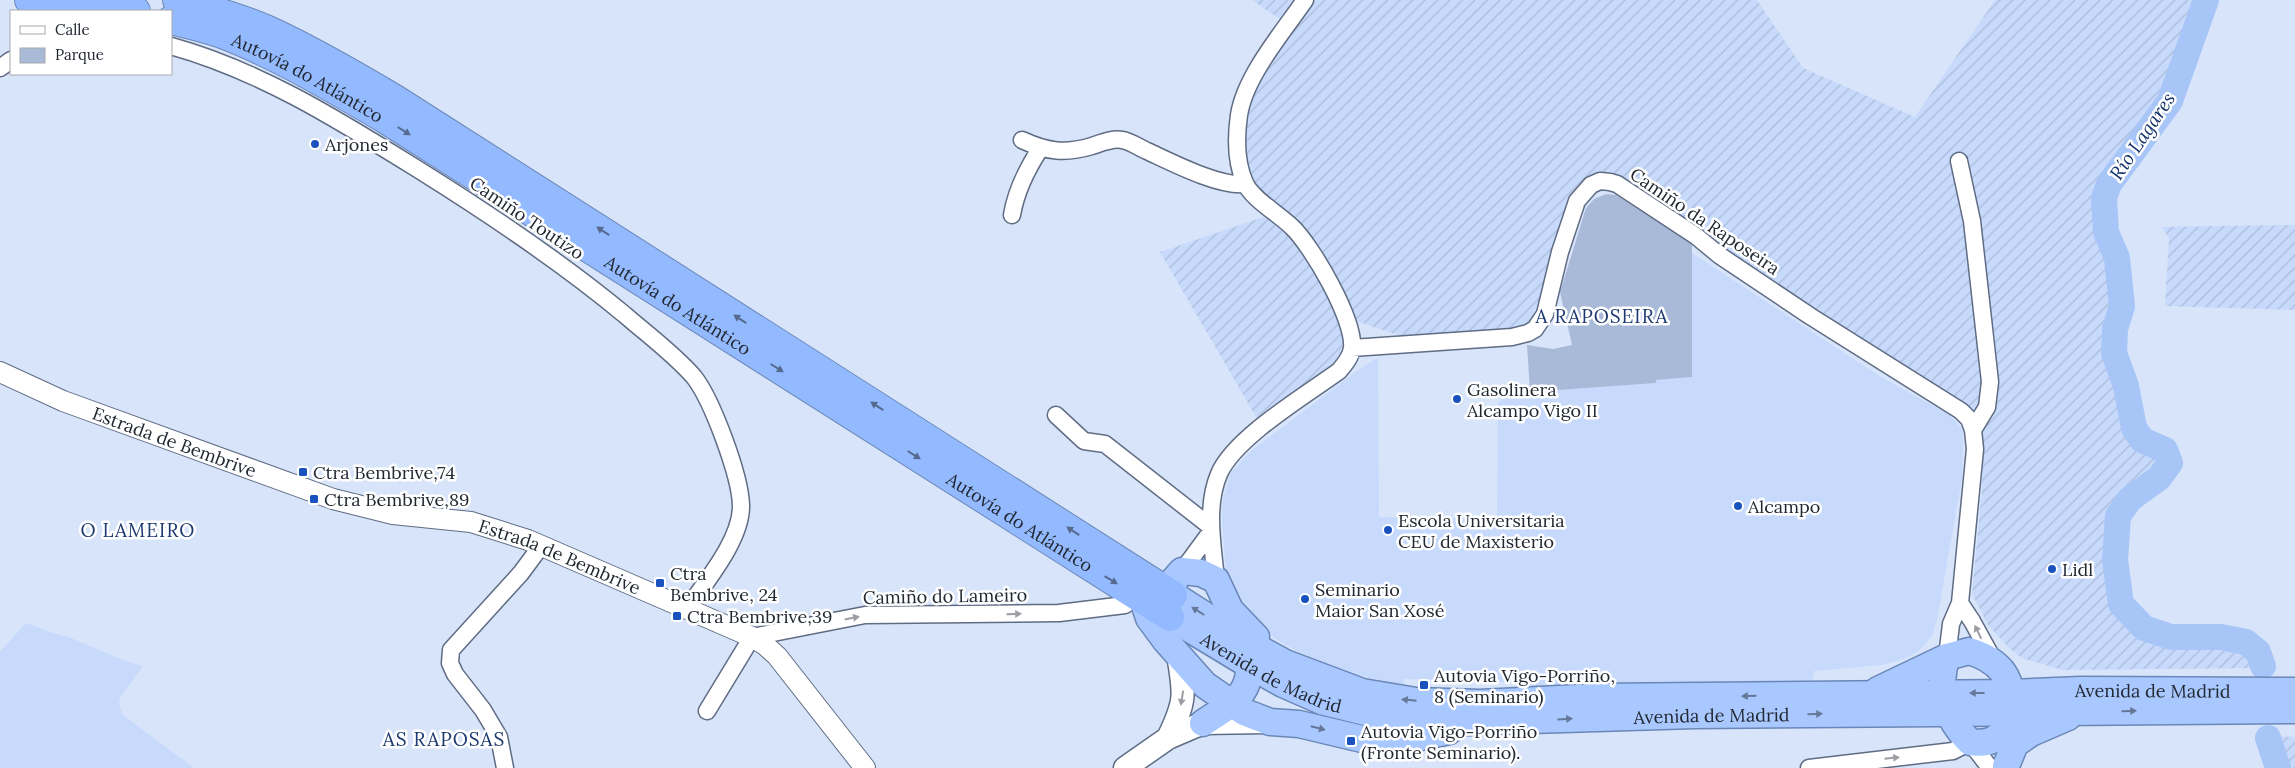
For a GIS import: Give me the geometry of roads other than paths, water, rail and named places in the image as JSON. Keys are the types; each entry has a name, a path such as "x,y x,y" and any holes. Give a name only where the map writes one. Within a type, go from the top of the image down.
{"highway":[{"path":"29,0 73,1 130,10"},
{"name":"Autovía do Atlántico","path":"178,0 221,12 266,29 330,60 395,99 1175,594"},
{"name":"Autovía do Atlántico","path":"172,20 218,33 256,48 318,80 385,119 1139,597 1175,594"},
{"path":"1178,655 1175,594 1201,573 1216,580 1245,641 1251,666 1248,681 1232,703 1203,723"},
{"name":"Avenida de Madrid","path":"1175,594 1245,641 1285,663 1362,692 1390,698 1442,703 1598,697 1868,694 1987,734"},
{"name":"Avenida de Madrid","path":"1175,594 1251,666 1283,684 1324,702 1354,711 1389,718 1440,723 1482,723 1694,716 1907,714 1987,734 2081,701 2293,707"},
{"path":"1139,597 1149,618 1205,685 1244,712 1270,722 1299,724 1362,740 1411,739 1482,723"},
{"path":"1230,610 1285,663"},
{"path":"1868,694 1900,681 1947,657 1968,651 2081,701"},
{"path":"1947,657 1941,674 1987,734 2015,744 2081,701"},
{"path":"1987,734 2008,681 1995,663"}],"main road":[{"path":"1168,738 1180,713 1184,691 1178,655"},
{"path":"1125,768 1168,738 1203,723 1270,722"}],"street":[{"path":"1216,580 1211,530 1214,493 1218,476 1224,463 1263,426 1339,371 1346,363 1352,348 1349,327 1344,313 1314,255 1292,227 1245,184 1239,163 1239,114 1258,70 1305,0"},
{"name":"Camiño Toutizo","path":"172,46 239,69 287,91 378,144 536,245 591,287 686,368 695,378 711,403 737,481 741,504 740,522 733,540 687,609"},
{"path":"1022,140 1040,148 1075,151 1107,141 1122,140 1218,180 1245,184"},
{"path":"1012,215 1014,200 1028,168 1040,148"},
{"path":"1947,657 1951,624 1960,603 1974,474 1973,430 1987,407 1990,382 1972,221 1959,161"},
{"name":"Camiño da Raposeira","path":"1352,348 1512,337 1535,329 1545,314 1560,252 1577,201 1591,185 1600,182 1610,182 1617,184 1696,236 1719,255 1810,316 1961,411 1969,419 1973,430"},
{"name":"Estrada de Bembrive","path":"0,372 63,401 333,498 393,514 471,522 499,530 541,546 752,637 777,656 865,768"},
{"path":"1056,415 1080,438 1089,442 1105,444 1211,530"},
{"path":"1175,594 1211,530"},
{"path":"506,768 499,737 483,710 455,674 450,663 451,650 521,573 541,546"},
{"name":"Camiño do Lameiro","path":"752,637 866,615 1059,613 1125,605 1139,597"},
{"path":"1960,603 1972,620 1995,663"},
{"path":"707,711 752,637"},
{"path":"1809,768 1953,751 1987,734"}],"waterway":[{"name":"Río Lagares","path":"2206,0 2170,101 2109,184 2104,198 2106,232 2117,258 2122,306 2115,329 2114,353 2126,386 2134,428 2142,440 2165,450 2170,463 2159,478 2130,499 2118,516 2115,560 2121,604 2144,628 2171,637 2221,637 2246,642 2258,652 2263,666"},
{"name":"Río Lagares","path":"2268,738 2278,768"}],"place":[{"name":"Arjones","path":"315,144"},
{"name":"Gasolinera Alcampo Vigo II","path":"1457,399"},
{"name":"Ctra Bembrive,74","path":"303,472"},
{"name":"Ctra Bembrive,89","path":"314,499"},
{"name":"Alcampo","path":"1738,506"},
{"name":"Escola Universitaria CEU de Maxisterio","path":"1388,530"},
{"name":"Lidl","path":"2052,569"},
{"name":"Ctra Bembrive, 24","path":"660,583"},
{"name":"Seminario Maior San Xosé","path":"1305,599"},
{"name":"Ctra Bembrive,39","path":"677,616"},
{"name":"Autovia Vigo-Porriño, 8 (Seminario)","path":"1424,685"},
{"name":"Autovia Vigo-Porriño (Fronte Seminario).","path":"1351,741"}],"district":[{"name":"A RAPOSEIRA","path":"1602,316"},
{"name":"O LAMEIRO","path":"138,530"},
{"name":"AS RAPOSAS","path":"444,739"}]}
